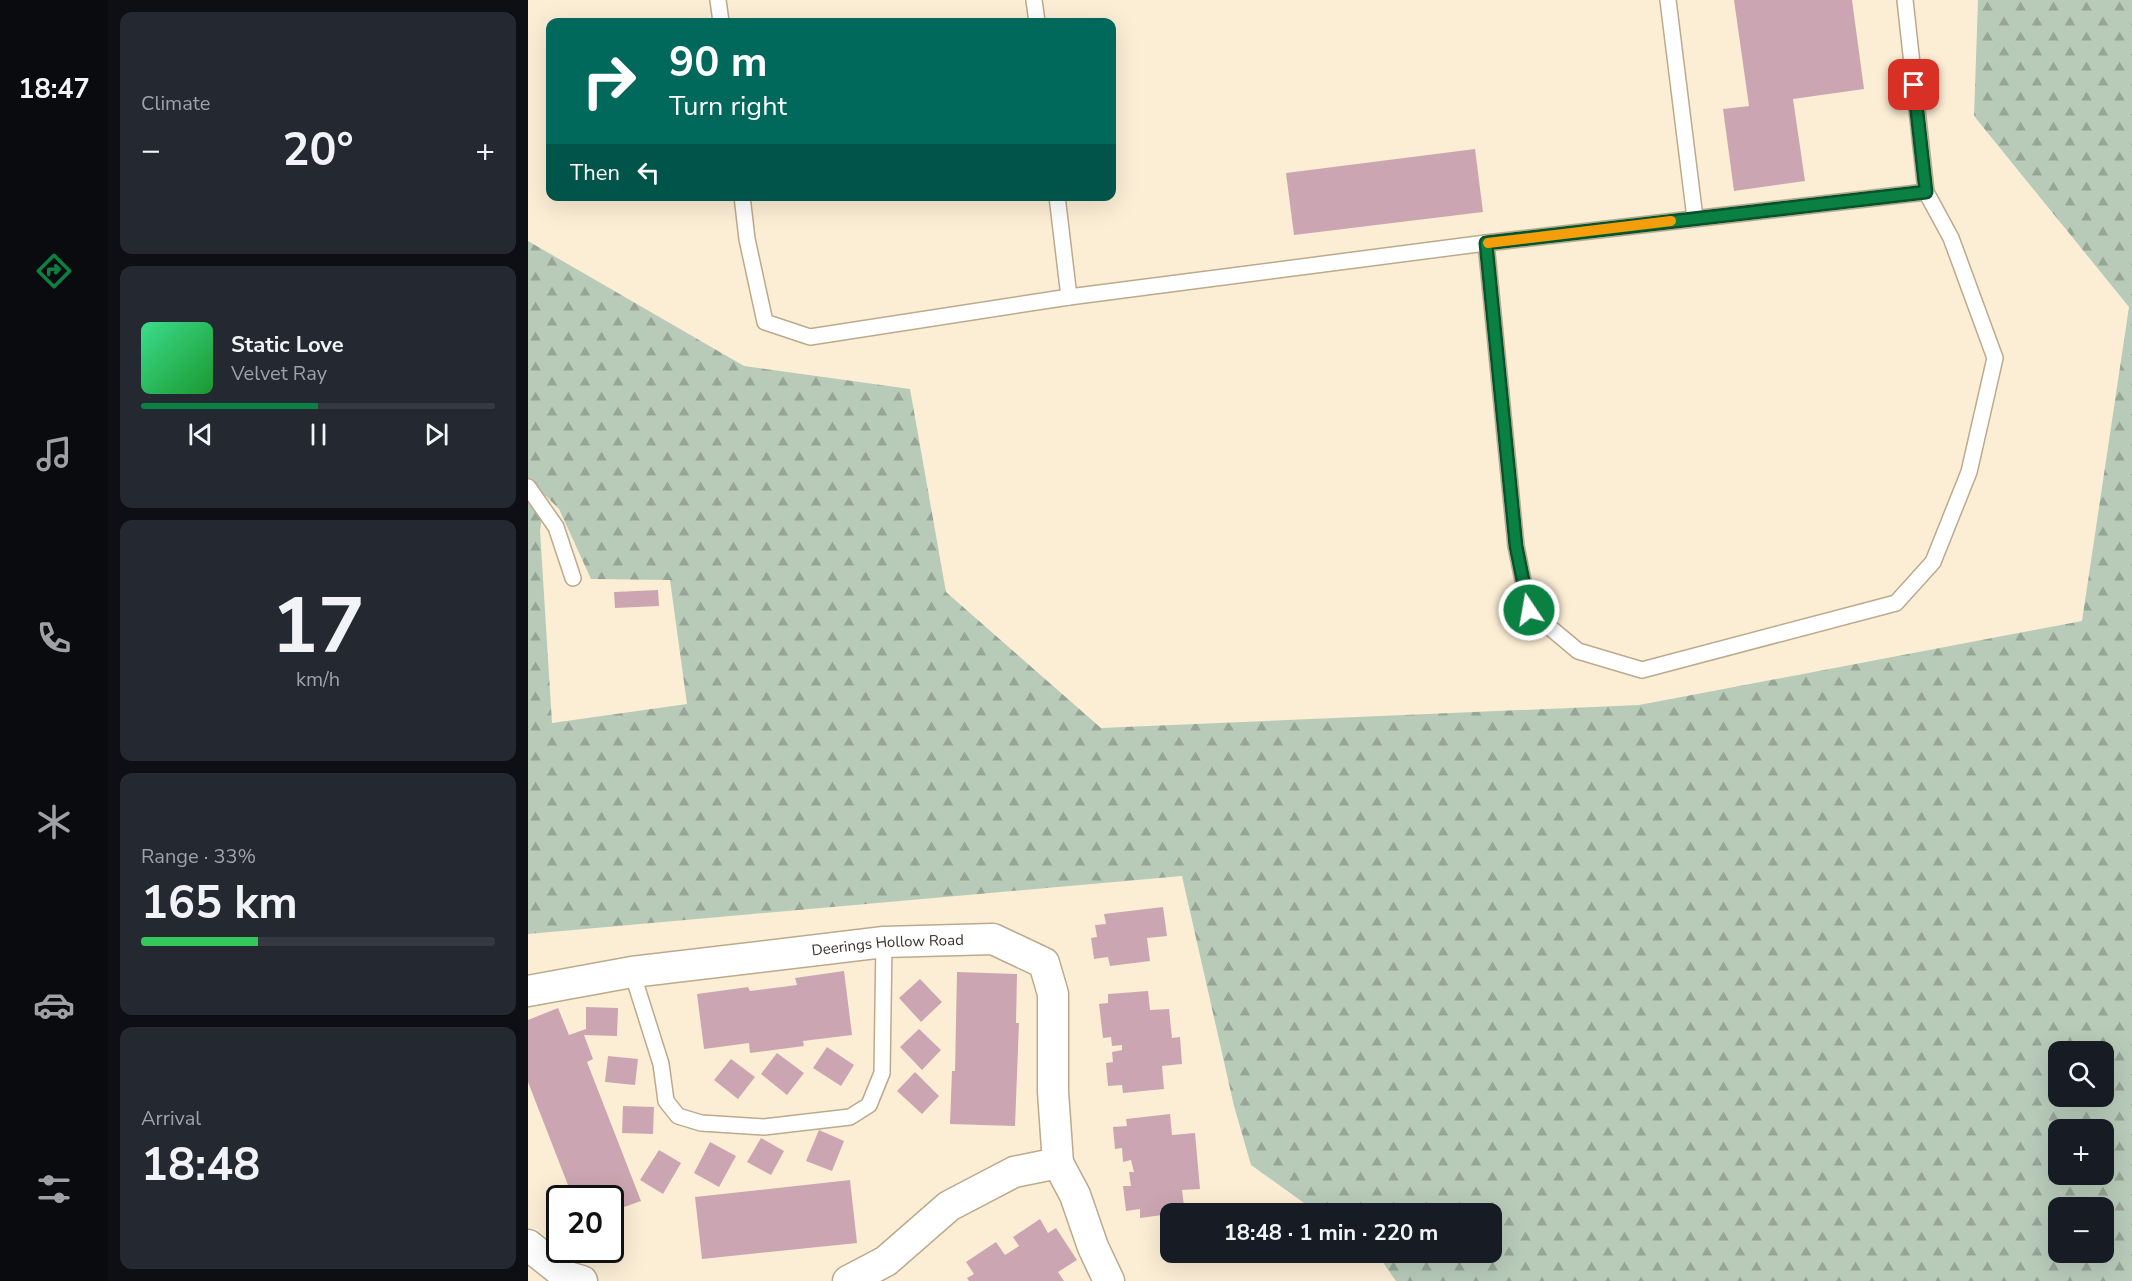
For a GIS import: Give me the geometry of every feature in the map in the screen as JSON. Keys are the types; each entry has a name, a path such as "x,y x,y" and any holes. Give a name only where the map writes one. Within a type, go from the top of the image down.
{"street":[{"name":"Deerings Hollow Road","path":"528,991 632,972 884,942 993,939 1044,963 1053,994 1053,1092 1058,1163 1075,1195 1093,1247 1109,1281"},
{"path":"848,1281 886,1261 949,1206 1014,1172 1058,1163"},
{"path":"528,1245 568,1277 582,1281"}],"lane":[{"path":"718,0 720,18"},
{"path":"1034,0 1036,18"},
{"path":"1668,0 1695,219"},
{"path":"1486,243 1516,546 1529,610 1578,651 1642,670 1896,603 1933,562 1969,472 1995,358 1951,238 1926,192 1905,0"},
{"path":"743,201 747,239 765,322 810,337 1069,297 1486,243 1926,192"},
{"path":"1058,201 1069,297"},
{"path":"528,487 556,526 573,578"},
{"path":"632,972 661,1064 666,1101 678,1116 701,1123 764,1127 850,1117 869,1105 882,1073 884,942"}],"green space":[{"path":"1978,0 2132,0 2132,1281 1396,1281 1383,1263 1502,1263 1502,1203 1304,1203 1251,1165 1234,1106 1182,876 528,934 528,241 744,366 910,389 946,592 1101,728 1639,705 2082,621 2129,307 1974,116","holes":["546,496 559,509 591,579 670,580 687,704 552,723 540,530"]}],"building":[{"path":"1734,0 1852,0 1864,89 1793,99 1805,181 1734,191 1723,109 1749,106"},
{"path":"1475,149 1483,212 1294,235 1286,173"},
{"path":"658,590 659,606 615,608 614,592"},
{"path":"1163,907 1167,936 1147,938 1150,961 1110,966 1108,957 1094,959 1091,938 1097,937 1095,925 1106,924 1104,914"},
{"path":"844,971 852,1035 803,1041 804,1046 750,1053 749,1043 704,1049 697,994 748,987 750,991 797,985 795,978"},
{"path":"957,972 1017,974 1016,1023 1019,1023 1015,1126 950,1124 952,1071 955,1071"},
{"path":"920,979 942,1002 921,1022 899,998"},
{"path":"1148,991 1150,1010 1169,1009 1172,1038 1180,1037 1182,1064 1162,1066 1164,1089 1123,1093 1122,1085 1108,1086 1106,1063 1113,1062 1112,1052 1122,1050 1122,1045 1112,1046 1111,1037 1103,1038 1099,1004 1108,1003 1108,994"},
{"path":"586,1007 618,1008 617,1036 584,1035 593,1059 587,1062 641,1201 624,1207 624,1185 568,1185 528,1082 528,1020 558,1008 569,1035 586,1029"},
{"path":"919,1029 941,1050 922,1070 900,1047"},
{"path":"827,1047 854,1065 841,1086 813,1068"},
{"path":"777,1053 804,1073 787,1095 761,1074"},
{"path":"608,1056 638,1059 635,1085 605,1082"},
{"path":"731,1059 755,1077 738,1099 714,1080"},
{"path":"915,1072 939,1096 922,1114 897,1091"},
{"path":"623,1106 654,1107 653,1134 622,1133"},
{"path":"1170,1114 1172,1135 1195,1133 1200,1189 1182,1190 1184,1203 1160,1203 1160,1215 1140,1218 1140,1209 1126,1211 1123,1186 1131,1186 1129,1172 1134,1172 1131,1160 1123,1162 1122,1148 1115,1149 1113,1127 1127,1126 1126,1119"},
{"path":"819,1130 844,1141 832,1171 806,1161"},
{"path":"761,1138 784,1151 771,1175 747,1162"},
{"path":"710,1142 736,1156 719,1187 694,1173"},
{"path":"659,1150 681,1163 663,1194 640,1180"},
{"path":"850,1180 857,1243 702,1259 695,1197"},
{"path":"1040,1219 1048,1233 1056,1228 1077,1260 1058,1272 1064,1281 969,1281 967,1278 974,1274 966,1262 996,1242 1005,1255 1019,1246 1013,1237"}],"slow traffic":[{"path":"1488,243 1671,221"}],"route":[{"path":"1529,610 1516,546 1486,243 1926,192 1914,85"}]}
